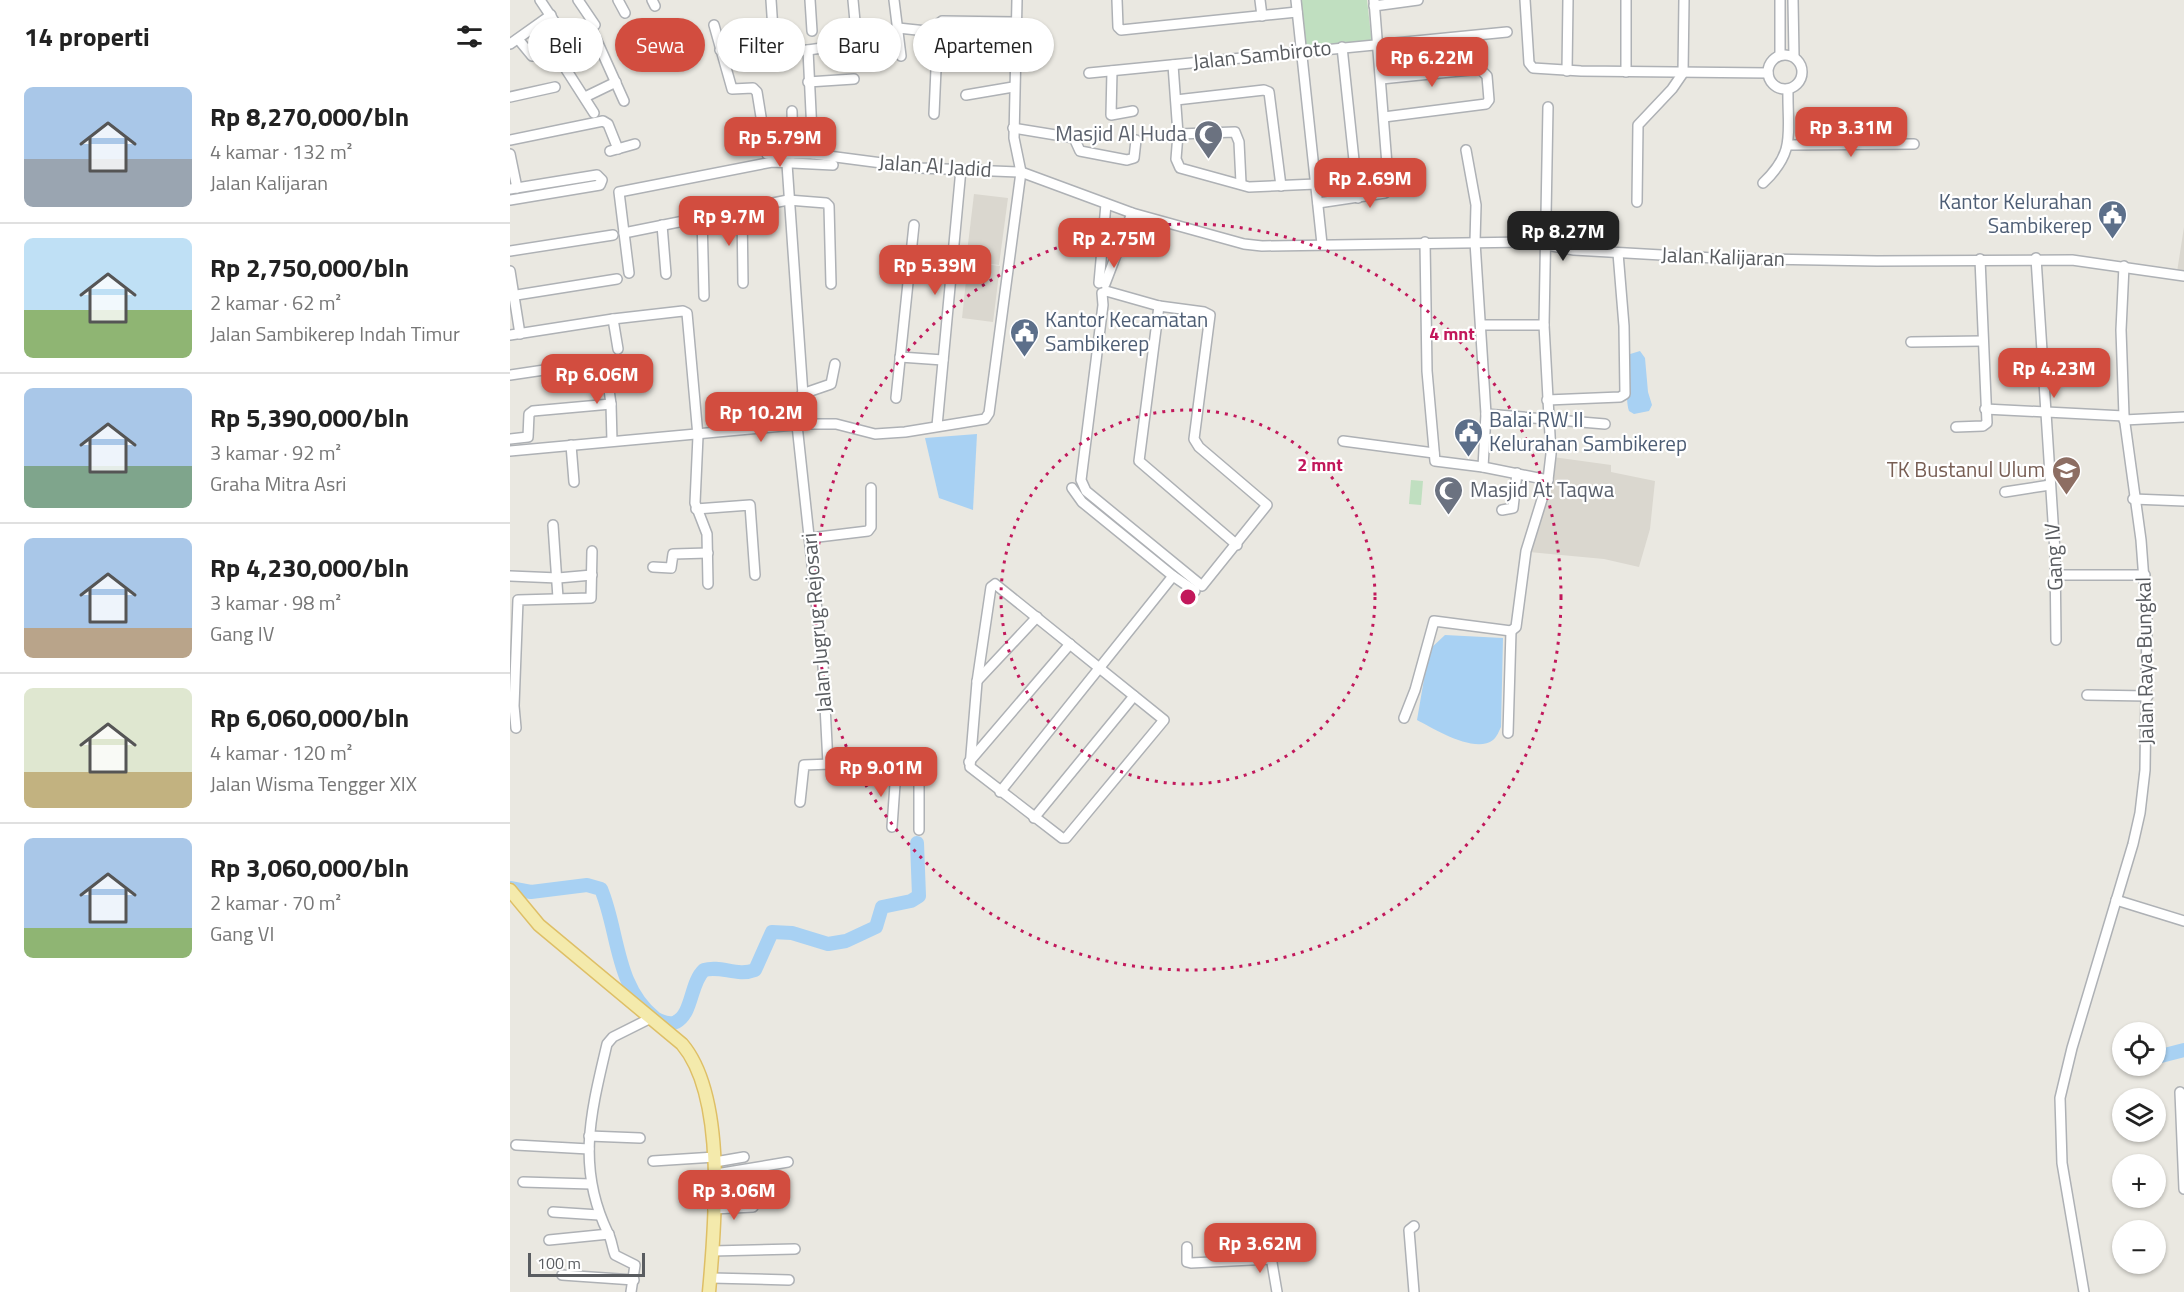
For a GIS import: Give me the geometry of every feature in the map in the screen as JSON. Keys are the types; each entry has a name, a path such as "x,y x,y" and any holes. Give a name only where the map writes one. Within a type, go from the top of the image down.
{"main road":[{"path":"512,893 539,925 649,1019 682,1044 693,1061 706,1101 716,1165 709,1292"}],"street":[{"path":"540,0 553,18"},
{"path":"578,0 590,18"},
{"path":"618,0 625,13"},
{"path":"771,0 772,18"},
{"path":"810,0 812,31"},
{"path":"805,50 857,43 853,0"},
{"path":"894,0 897,18"},
{"path":"1016,18 1017,0"},
{"path":"1117,0 1118,27 1121,30 1297,12"},
{"path":"1260,0 1262,16"},
{"path":"1296,0 1322,244"},
{"path":"1318,203 1388,192 1390,182 1374,3 1412,0"},
{"path":"1525,0 1529,63 1533,68 1567,71 1768,73"},
{"path":"1567,71 1568,0"},
{"path":"1626,0 1626,72"},
{"path":"1637,202 1638,125 1672,89 1683,73 1684,0"},
{"path":"1780,0 1780,55"},
{"path":"1768,73 1777,87 1788,89 1798,84 1803,74 1800,63 1794,56 1793,0"},
{"path":"528,53 514,42 551,15"},
{"path":"714,25 717,38"},
{"name":"Jalan Sambiroto","path":"1089,73 1507,32"},
{"path":"1342,47 1358,198"},
{"path":"808,50 813,154"},
{"path":"603,54 624,100"},
{"path":"1768,73 1773,59 1780,55 1794,56"},
{"path":"1173,64 1178,134 1175,153 1180,168 1257,187 1316,184"},
{"path":"1381,79 1480,69 1487,76 1489,100 1480,105 1384,117"},
{"path":"1112,71 1111,115 1133,111"},
{"path":"568,72 594,113"},
{"name":"Jalan Al Jadid","path":"727,72 732,89 753,88 757,92 767,154 813,154 920,168 1021,172"},
{"path":"934,114 935,72"},
{"path":"510,451 801,425 836,424 875,434 905,432 984,420 989,413 1021,172 1014,128 1014,72"},
{"path":"808,82 854,79"},
{"path":"585,97 616,82"},
{"path":"510,97 555,87"},
{"path":"966,95 1013,87"},
{"path":"1763,183 1782,163 1788,145 1788,89"},
{"path":"1176,100 1264,90 1270,96 1281,186"},
{"path":"1404,718 1415,690 1434,621 1511,631 1516,627 1527,551 1548,480 1551,454 1544,325 1548,107"},
{"path":"792,111 793,154"},
{"path":"510,140 603,121 608,124 614,150 635,144"},
{"path":"1014,128 1074,138 1080,151 1127,160 1134,158 1136,140"},
{"path":"1178,134 1235,132 1239,142 1241,183"},
{"path":"1788,145 1914,144"},
{"path":"1466,150 1476,205 1475,242 1486,414 1484,467"},
{"path":"510,154 514,188 597,175 602,180 600,185 510,200"},
{"path":"629,273 619,192 771,162 833,165"},
{"name":"Jalan Jugrug Rejosari","path":"787,164 802,394 801,425 823,666 828,764"},
{"path":"937,426 961,169"},
{"name":"Jalan Kalijaran","path":"1021,172 1132,213 1244,244 1530,242 1618,253 1825,261 2036,258 2124,266 2184,276"},
{"path":"624,233 788,200 829,204 831,284"},
{"path":"1103,288 1159,306 1204,312 1210,315 1194,439 1199,447 1267,506 1206,584 1199,585 1130,528 1086,491 1081,480 1103,305 1103,288 1107,204"},
{"path":"742,210 743,283"},
{"path":"1103,288 1132,213"},
{"path":"702,218 704,296"},
{"path":"662,225 666,274"},
{"path":"896,398 914,225"},
{"path":"510,251 613,235"},
{"path":"1425,242 1428,370 1435,461 1484,467 1548,480"},
{"path":"1547,400 1620,397 1625,394 1624,326 1618,253"},
{"name":"Gang IV","path":"2036,258 2056,575 2056,640"},
{"path":"1956,427 1986,424 1980,259"},
{"name":"Jalan Raya Bungkal","path":"2084,1292 2064,1176 2059,1115 2060,1098 2072,1048 2140,813 2145,770 2148,696 2145,575 2133,499 2124,418 2121,330 2124,266"},
{"path":"510,271 515,334 613,318 683,311 689,316 698,436 696,509 706,531 708,584"},
{"path":"512,296 617,279"},
{"path":"1159,306 1139,461 1237,545"},
{"path":"613,318 618,349"},
{"path":"1481,325 1544,325"},
{"path":"1911,342 1982,341"},
{"path":"900,357 943,360"},
{"path":"510,375 602,360 606,362 611,404 612,441"},
{"path":"802,394 831,384 835,364"},
{"path":"693,370 705,368"},
{"path":"510,439 528,437 529,414 533,411 611,404"},
{"path":"1985,409 2124,418 2184,417"},
{"path":"1486,414 1605,424"},
{"path":"1343,441 1434,453"},
{"path":"571,445 574,482"},
{"path":"1502,510 1513,508 1517,473"},
{"path":"2006,492 2050,485"},
{"path":"810,538 868,531 871,527 871,488"},
{"path":"1072,488 1082,502 1173,576 1195,591"},
{"path":"2133,499 2184,501"},
{"path":"696,509 750,505 755,575"},
{"path":"554,525 558,598"},
{"path":"1123,536 1130,528"},
{"path":"516,728 512,706 518,600 591,598 592,551"},
{"path":"652,567 672,568 673,554 708,553"},
{"path":"510,576 558,578 592,575"},
{"path":"2056,575 2145,575"},
{"path":"1000,792 1173,576"},
{"path":"998,584 1100,668 1164,720 1080,822 1064,838 973,771 969,762 977,682 992,585 998,584"},
{"path":"977,682 1037,617"},
{"path":"1508,733 1511,631"},
{"path":"969,762 1070,644"},
{"path":"2087,695 2148,696"},
{"path":"1034,818 1134,696"},
{"path":"800,802 802,766 828,764 916,771 920,775 919,830"},
{"path":"892,827 896,770"},
{"path":"2116,900 2184,921"},
{"path":"631,1292 635,1265 615,1255 609,1234 599,1215 591,1184 589,1136 591,1113 607,1044 613,1037 649,1019"},
{"path":"2180,1092 2184,1189"},
{"path":"589,1136 640,1138"},
{"path":"516,1145 589,1149"},
{"path":"716,1165 744,1157"},
{"path":"653,1161 716,1165 788,1162"},
{"path":"523,1182 591,1184"},
{"path":"713,1209 753,1207"},
{"path":"553,1212 599,1215"},
{"path":"1414,1226 1409,1230 1408,1239 1414,1292"},
{"path":"549,1240 609,1234"},
{"path":"1187,1247 1187,1262 1191,1263 1270,1255 1277,1292"},
{"path":"712,1251 795,1249"},
{"path":"562,1275 634,1280"},
{"path":"711,1278 789,1280"}],"shaded area":[{"path":"974,194 1008,198 999,265 966,261"},
{"path":"2184,227 2184,274 2177,272"},
{"path":"968,262 1000,266 993,322 962,318"},
{"path":"1553,457 1611,465 1611,472 1655,481 1650,529 1639,567 1604,559 1529,552"}],"green space":[{"path":"1296,0 1367,0 1372,44 1301,52"},
{"path":"1411,480 1423,481 1421,505 1409,504"}],"water":[{"path":"1640,351 1645,358 1648,392 1652,405 1649,411 1634,414 1629,411 1628,406 1627,355"},
{"path":"977,434 973,510 939,498 925,438"},
{"path":"1445,635 1503,638 1501,727 1494,739 1485,744 1455,739 1417,720 1429,650"}],"waterway":[{"path":"510,888 531,892 587,885 601,889 620,958 632,990 655,1018 671,1023 682,1018 686,1012 696,982 704,970 742,972 755,970 772,932 792,933 828,944 846,941 876,927 882,907 911,901 919,896 917,843"},
{"path":"2166,1055 2184,1050"}],"place":[{"name":"Masjid Al Huda","path":"1208,160"},
{"name":"Kantor Kelurahan Sambikerep","path":"2113,240"},
{"name":"Kantor Kecamatan Sambikerep","path":"1024,358"},
{"name":"Balai RW II Kelurahan Sambikerep","path":"1468,458"},
{"name":"TK Bustanul Ulum","path":"2066,496"},
{"name":"Masjid At Taqwa","path":"1449,516"}]}
